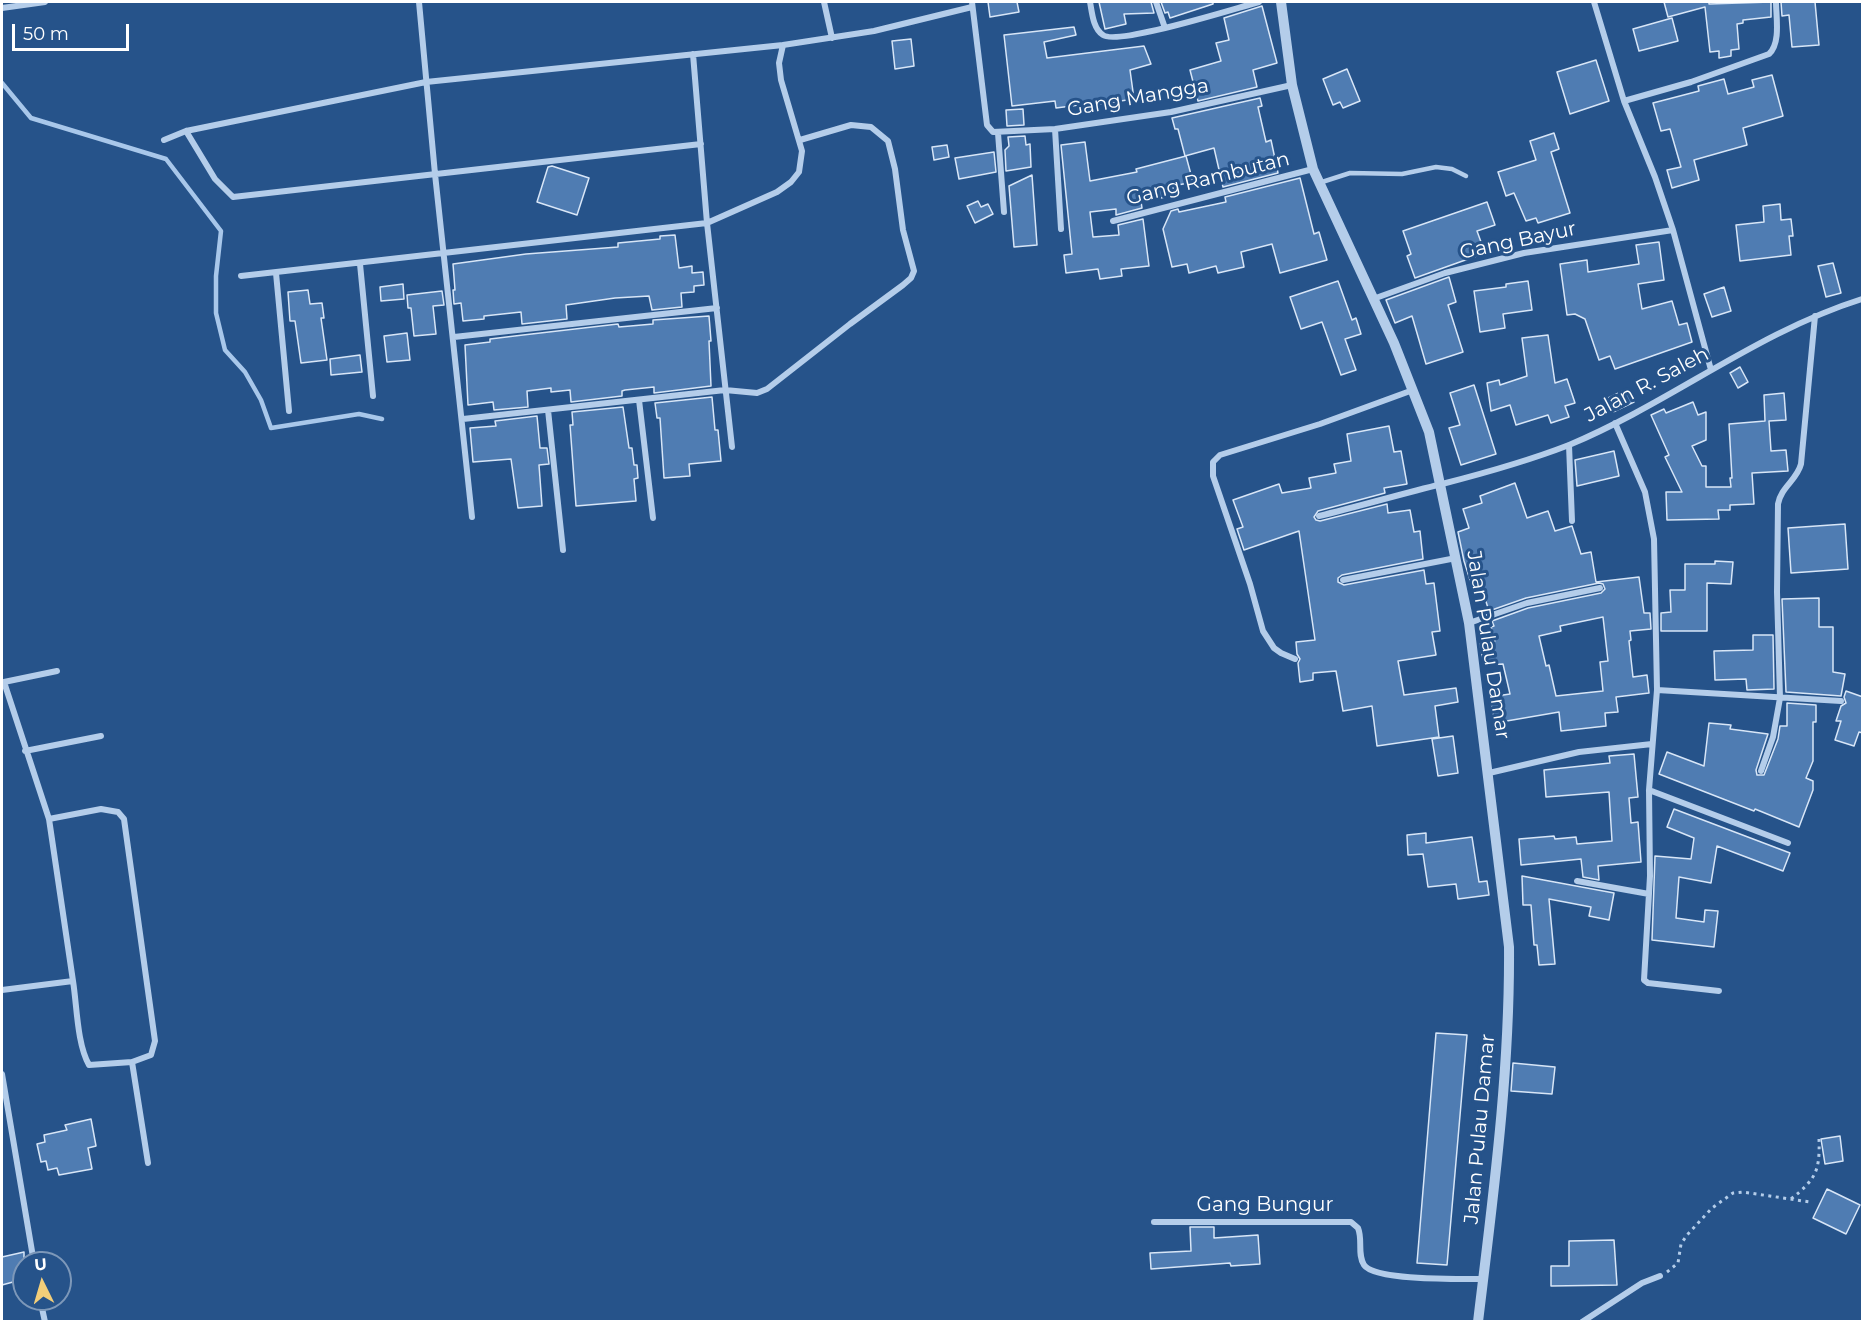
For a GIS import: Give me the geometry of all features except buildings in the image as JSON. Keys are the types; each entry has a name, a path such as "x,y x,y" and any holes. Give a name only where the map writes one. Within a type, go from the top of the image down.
{"street":[{"path":"2,8 45,2"},
{"path":"419,2 472,517"},
{"path":"824,2 832,38"},
{"path":"1090,2 1099,32 1108,38 1120,38 1165,28 1259,2"},
{"path":"1156,2 1165,28"},
{"name":"Jalan Pulau Damar","path":"1281,2 1292,85 1313,169 1373,299 1429,432 1469,623 1509,947 1509,999 1500,1145 1478,1322"},
{"path":"1594,2 1624,101 1655,177 1673,230 1711,370"},
{"path":"1624,101 1691,82 1768,54 1775,43 1776,2"},
{"path":"164,140 186,131 426,82 832,38 907,24 972,4"},
{"name":"Gang Mangga","path":"972,4 989,130 998,133 1055,129 1171,112 1292,85"},
{"path":"241,276 707,223 777,192 791,182 799,172 802,163 800,140 781,80 779,63 783,45"},
{"path":"693,54 707,223 732,447"},
{"path":"463,419 725,390 757,393 767,389 903,285 911,278 914,271 903,230 895,169 888,141 871,126 851,125 800,140"},
{"path":"1055,129 1061,229"},
{"path":"186,131 215,179 233,197 701,144"},
{"path":"998,133 1004,212"},
{"name":"Gang Rambutan","path":"1113,220 1313,169"},
{"name":"Gang Bayur","path":"1373,299 1445,273 1524,253 1673,230"},
{"path":"360,264 373,396"},
{"path":"276,273 289,411"},
{"name":"Jalan R. Saleh","path":"1319,516 1465,478 1569,445 1615,423 1783,331 1815,316 1863,299"},
{"path":"454,337 717,308"},
{"path":"1761,771 1773,737 1780,698 1778,504 1781,492 1798,474 1802,464 1815,316"},
{"path":"1295,659 1274,648 1263,631 1250,584 1213,476 1213,462 1220,455 1320,424 1413,390"},
{"path":"639,400 653,518"},
{"path":"548,410 563,550"},
{"path":"1615,423 1645,492 1654,538 1657,690 1649,790 1649,894 1644,981 1719,991"},
{"path":"1569,445 1572,521"},
{"path":"1343,580 1457,558"},
{"path":"1469,623 1527,603 1599,588"},
{"path":"49,819 101,809 118,812 124,819 155,1041 151,1055 132,1062 89,1065 85,1058 49,819 4,682 57,671"},
{"path":"1657,690 1841,701"},
{"path":"25,751 101,736"},
{"path":"1489,773 1579,752 1652,744"},
{"path":"1649,790 1788,843"},
{"path":"1576,881 1649,894"},
{"path":"2,990 74,981"},
{"path":"132,1062 148,1163"},
{"path":"2,1074 32,1251"},
{"name":"Gang Bungur","path":"1154,1222 1351,1222 1358,1228 1362,1262 1369,1270 1401,1277 1483,1279"},
{"path":"1582,1322 1632,1289 1660,1276"}],"lane":[{"path":"1318,183 1350,173 1402,174 1436,167 1466,176"}],"path":[{"path":"1791,1199 1806,1187 1817,1171 1819,1139"},
{"path":"1660,1276 1676,1266 1681,1244 1687,1235 1727,1195 1743,1192 1810,1202"}],"waterway":[{"path":"2,83 31,118 166,159 221,231 216,276 216,313 225,350 245,372 261,400 271,428 359,414 382,419"}]}
